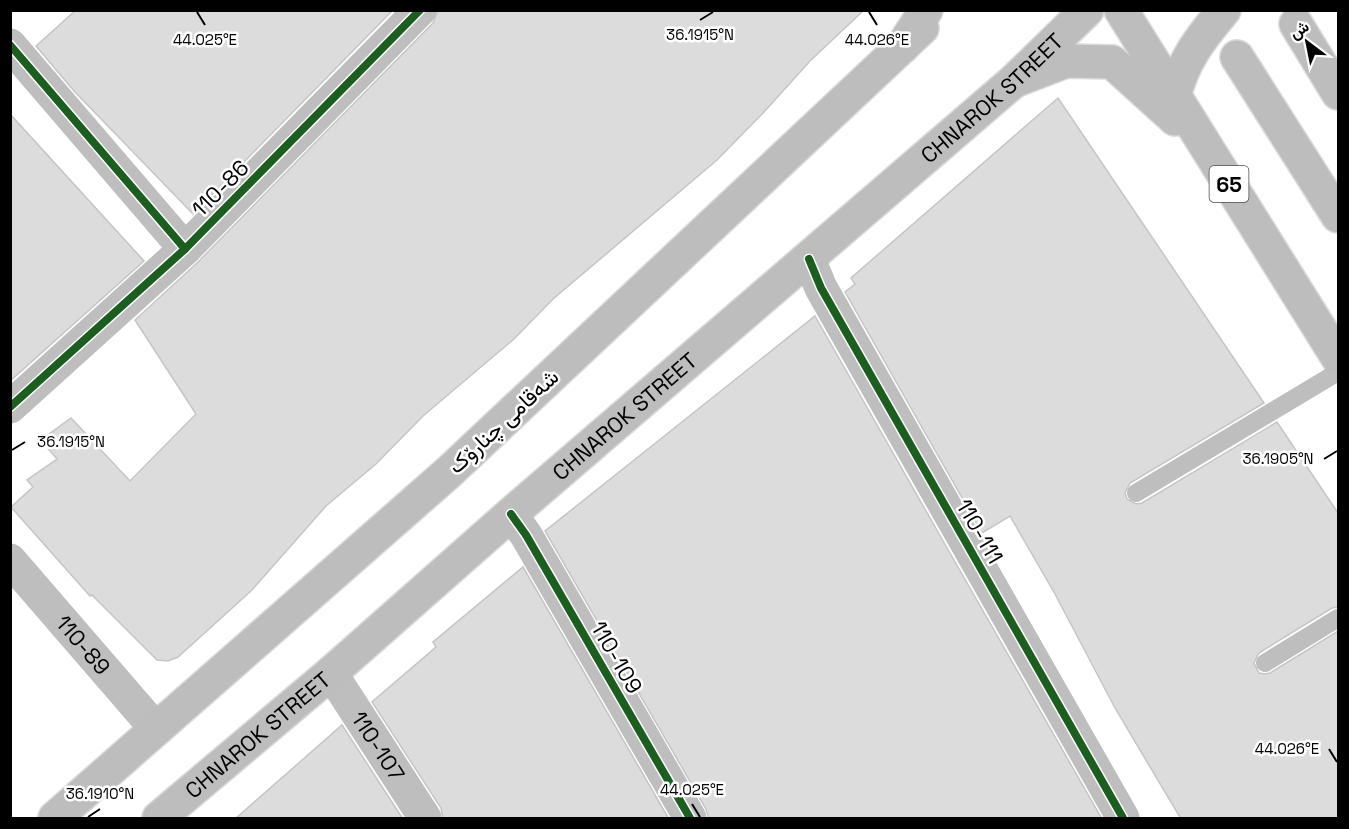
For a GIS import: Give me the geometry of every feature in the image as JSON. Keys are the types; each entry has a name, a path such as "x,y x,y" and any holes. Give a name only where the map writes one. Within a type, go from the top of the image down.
{"main road":[{"path":"902,47 926,10"},
{"name":"شەقامی چنارۆک","path":"55,819 449,472 941,10"},
{"name":"CHNAROK STREET","path":"174,813 511,514 1014,81 1087,10"},
{"name":"65","path":"1121,10 1338,358"},
{"path":"1174,97 1185,62 1224,10"},
{"path":"1296,24 1338,93"},
{"path":"1237,57 1338,216"},
{"path":"1014,81 1066,61 1112,62 1157,101 1208,151"}],"street":[{"name":"110-86","path":"10,407 185,249 420,10"},
{"path":"10,45 185,249"},
{"name":"110-111","path":"808,259 821,288 1123,819"},
{"name":"110-109","path":"511,514 526,535 690,819"},
{"name":"110-89","path":"10,560 156,729"},
{"name":"110-107","path":"331,673 425,819"}],"lane":[{"path":"1136,493 1338,372"},
{"path":"1265,663 1338,618"}],"building":[{"path":"76,10 393,10 193,214 74,91 36,46"},
{"path":"438,10 864,10 810,61 717,160 553,299 514,339 423,416 376,464 326,506 252,590 178,657 168,661 157,660 92,595 90,596 11,507 33,487 27,480 57,459 41,440 71,418 130,481 196,414 135,320 198,262 433,23"},
{"path":"1058,98 1264,403 1130,483 1125,493 1127,499 1136,504 1142,503 1277,422 1338,513 1338,607 1332,608 1259,653 1254,663 1259,673 1270,673 1338,631 1338,819 1181,819 1115,708 1055,594 1010,516 982,533 845,292 855,284 851,278"},
{"path":"10,114 144,261 10,381"},
{"path":"815,316 1102,819 709,819 706,809 545,531"},
{"path":"523,567 669,819 443,819 441,808 372,702 436,647 433,642"},
{"path":"342,725 403,819 235,819"}],"cycle path":[{"path":"10,407 185,249 420,10"},
{"path":"10,45 185,249"},
{"path":"809,259 821,288 1123,818"},
{"path":"511,514 526,535 690,818"}]}
